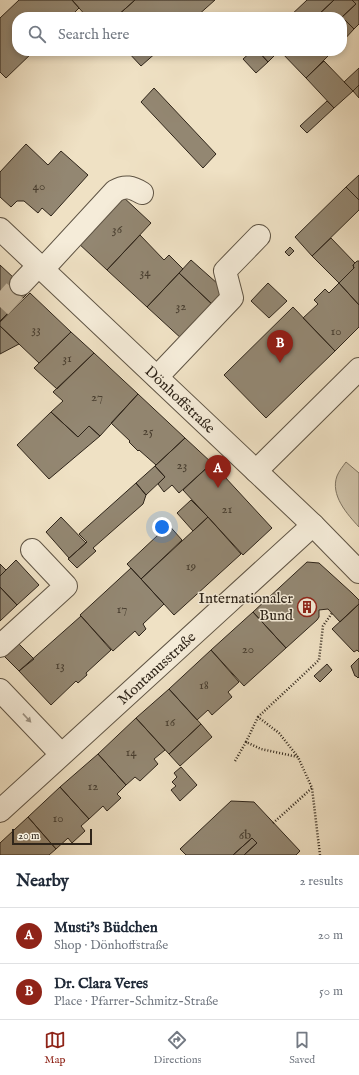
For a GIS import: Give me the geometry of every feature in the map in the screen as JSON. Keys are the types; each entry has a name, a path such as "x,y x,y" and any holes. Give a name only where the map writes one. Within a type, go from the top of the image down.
{"street":[{"path":"21,284 41,267 120,188 127,186 142,193"},
{"name":"Dönhoffstraße","path":"0,229 314,525 359,572"},
{"path":"157,377 232,298 225,271 259,236"},
{"path":"256,471 359,368"},
{"name":"Montanusstraße","path":"0,811 314,525"},
{"path":"0,646 66,586 32,550"},
{"path":"0,690 61,754"}],"path":[{"path":"236,761 258,717 319,660 323,626 332,613"},
{"path":"258,717 279,733 298,757 312,788 320,855"},
{"path":"246,742 261,749 298,757"},
{"path":"273,823 312,788"}],"shaded area":[{"path":"346,462 359,473 359,527 341,504 336,490 335,483 337,476"}],"building":[{"path":"19,0 72,0 79,8 75,12 12,12 12,56 29,56 6,78 0,72 0,18"},
{"path":"72,0 135,0 122,12 83,12"},
{"path":"135,0 215,0 202,12 122,12"},
{"path":"307,0 334,0 321,12 294,12"},
{"path":"334,0 352,0 356,4 347,12 321,12"},
{"path":"352,0 359,0 359,24 354,29 347,22 347,12 356,4"},
{"path":"347,22 354,29 347,37"},
{"path":"132,56 152,56 141,66"},
{"path":"246,56 263,56 268,62 256,73 243,59"},
{"path":"263,56 274,56 268,62"},
{"path":"285,56 328,56 306,78"},
{"path":"324,61 353,91 334,108 306,78"},
{"path":"359,68 359,85 353,91 344,82"},
{"path":"359,85 359,98 353,91"},
{"path":"154,88 216,154 203,168 141,102"},
{"path":"327,101 334,108 307,133 300,126"},
{"path":"26,144 48,165 61,151 88,175 51,216 42,208 38,213 24,201 17,201 11,207 0,197 0,172"},
{"path":"359,175 359,200 346,187"},
{"path":"346,187 359,200 359,210 312,256 295,237"},
{"path":"121,195 151,223 107,270 77,242"},
{"path":"140,235 164,260 169,255 183,269 147,307 107,270"},
{"path":"331,238 355,263 353,265 354,268 339,283 312,256"},
{"path":"290,247 294,251 289,256 285,252"},
{"path":"191,260 227,292 214,306 179,273"},
{"path":"359,261 359,305 339,283 354,268 353,265"},
{"path":"0,265 29,292 0,321"},
{"path":"179,273 214,306 183,340 147,307"},
{"path":"268,283 287,301 269,318 251,301"},
{"path":"339,283 359,305 359,327 335,351 303,318 318,304 314,300 325,289 329,293"},
{"path":"30,293 71,332 39,363 0,326 0,322"},
{"path":"293,307 335,351 266,418 224,375"},
{"path":"0,326 19,344 0,354"},
{"path":"71,332 94,353 57,389 34,368"},
{"path":"94,353 138,394 100,436 89,426 78,437 51,412 63,401 53,392"},
{"path":"138,394 185,438 156,465 139,450 138,451 111,423"},
{"path":"51,412 78,437 89,426 100,436 49,479 17,445"},
{"path":"185,438 212,463 179,493 172,485 164,492 158,484 165,477 155,466"},
{"path":"212,463 272,528 243,555 183,490"},
{"path":"155,466 165,477 146,495 136,483"},
{"path":"136,483 146,495 143,504 93,548 96,551 77,568 68,559 87,542 79,534"},
{"path":"191,500 208,517 193,531 177,513"},
{"path":"61,517 86,543 69,558 46,532"},
{"path":"208,517 241,554 174,615 141,579"},
{"path":"166,522 182,540 141,579 127,564 158,535 155,532"},
{"path":"16,560 39,585 17,605 0,587 0,576"},
{"name":"Internationaler Bund","path":"307,562 319,563 359,600 359,604 340,622 328,609 319,610 319,617 317,620 286,648 253,612"},
{"path":"0,564 6,570 0,576"},
{"path":"131,568 164,604 143,624 146,629 139,636 135,631 113,651 80,615"},
{"path":"0,587 17,605 0,621"},
{"path":"359,604 359,652 357,650 354,652 332,629"},
{"path":"253,612 286,648 244,686 211,650"},
{"path":"81,616 111,650 86,673 87,675 78,683 76,681 51,705 19,671"},
{"path":"15,640 34,659 19,671 1,653"},
{"path":"211,650 239,682 228,692 232,697 212,715 208,710 197,720 169,689"},
{"path":"359,658 358,678 355,676 351,666"},
{"path":"327,664 332,670 320,682 314,676"},
{"path":"169,689 201,724 169,754 136,718"},
{"path":"136,718 165,750 154,759 158,764 140,781 135,777 126,785 98,754"},
{"path":"201,724 212,737 180,766 169,754"},
{"path":"98,754 126,785 117,794 121,798 107,811 103,806 89,819 60,787"},
{"path":"181,767 197,785 180,801 171,790 176,786 172,782 177,777 174,773"},
{"path":"60,787 89,819 81,826 85,831 72,843 68,838 56,849 28,817"},
{"path":"231,801 254,802 300,851 296,855 244,855 257,843 252,838 233,855 186,855 180,849"},
{"path":"28,817 56,849 49,855 0,855 0,843"},
{"path":"252,838 257,843 244,855 233,855"}],"tunnel":[{"path":"0,307 21,284"}],"place":[{"name":"Dr. Clara Veres","path":"280,363"},
{"name":"Musti's Büdchen","path":"218,488"},
{"name":"Internationaler Bund","path":"307,607"}]}
